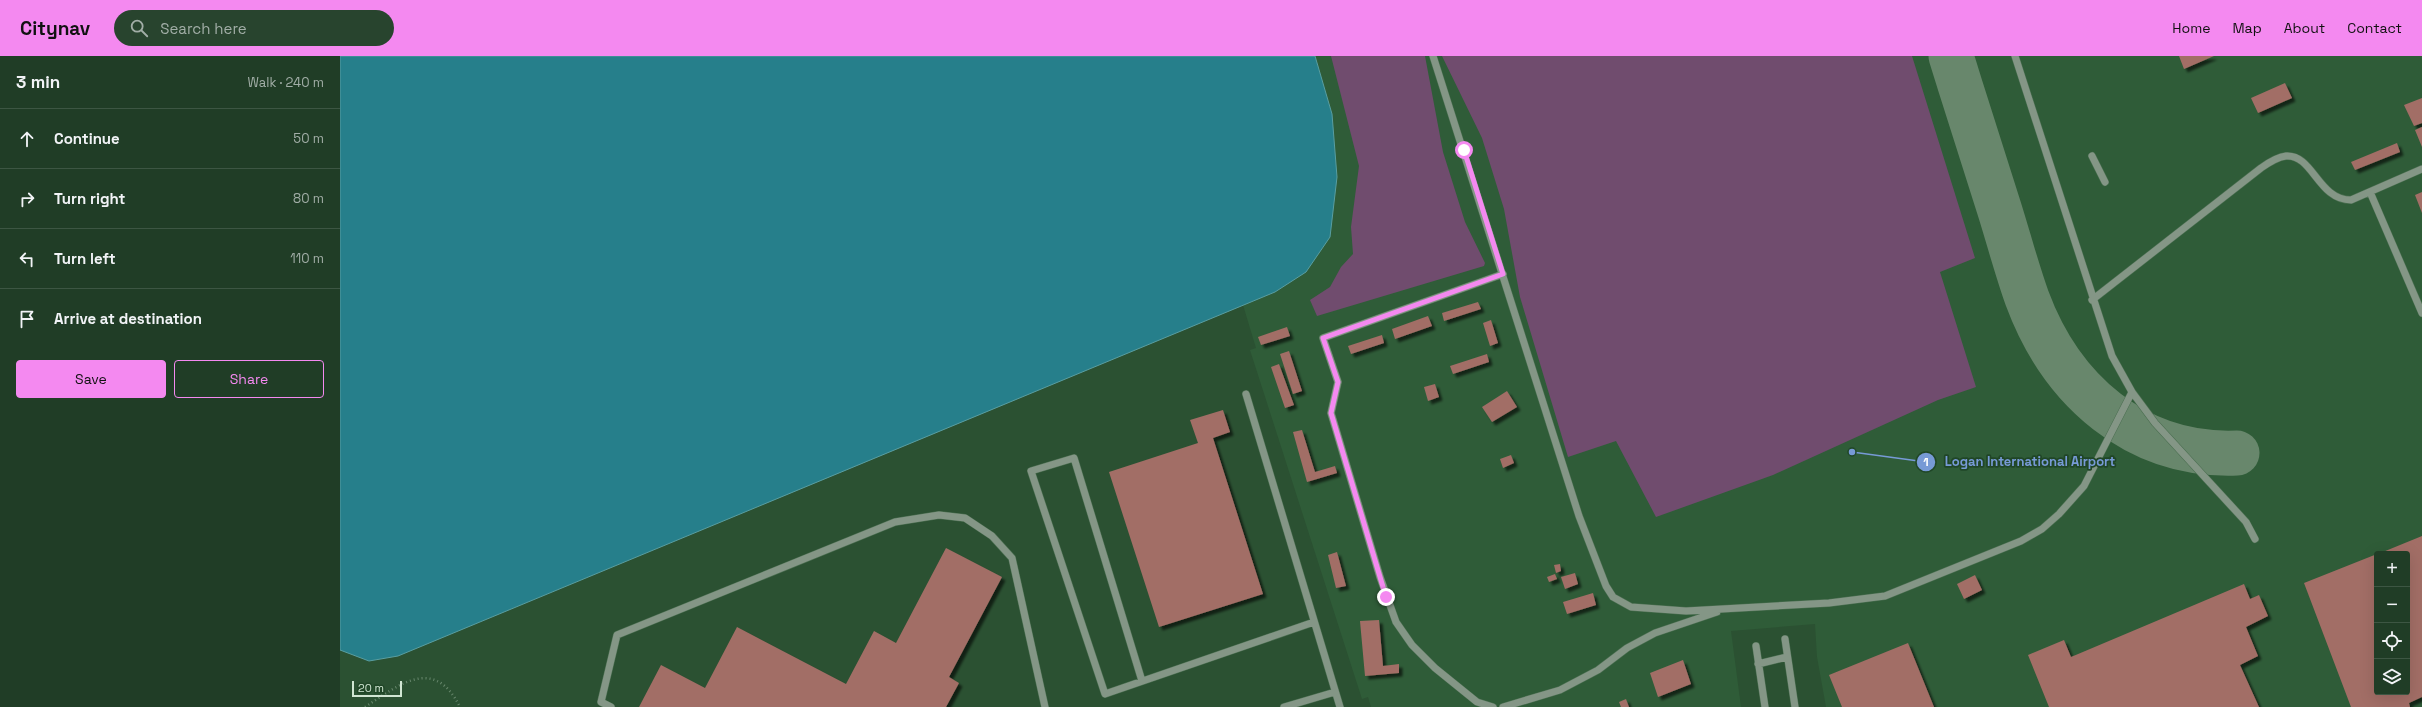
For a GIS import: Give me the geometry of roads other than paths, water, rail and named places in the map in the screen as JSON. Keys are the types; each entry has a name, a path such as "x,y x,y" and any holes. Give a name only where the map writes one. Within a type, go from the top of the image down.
{"street":[{"path":"1433,56 1579,516 1606,586 1613,597 1631,607 1686,611 1829,603 1884,596 2021,540 2042,529 2059,514 2084,486 2132,392"},
{"path":"2015,56 2092,300 2112,356 2132,392 2160,429 2246,522 2255,539"},
{"path":"2092,156 2105,182"},
{"path":"2092,300 2261,168 2275,159 2287,156 2298,159 2309,167 2334,196 2341,200 2351,200 2422,169"},
{"path":"2370,192 2422,313"},
{"path":"1493,707 1477,702 1435,668 1412,645 1396,622 1380,577 1331,413 1338,382 1323,338 1503,274"},
{"path":"1246,394 1340,707"},
{"path":"1142,681 1074,458 1031,471 1105,694 1314,622"},
{"path":"611,707 601,702 618,635 895,522 939,515 965,518 992,536 1012,558 1045,707"},
{"path":"1504,707 1560,690 1598,670 1627,648 1655,633 1726,608"},
{"path":"1785,639 1795,707"},
{"path":"1756,646 1765,707"},
{"path":"1758,664 1787,657"},
{"path":"1284,707 1335,692"}],"water":[{"path":"340,56 1315,56 1332,114 1337,177 1330,237 1306,272 1275,292 398,656 369,661 340,650"}],"place":[{"name":"Logan International Airport","path":"1852,452"}]}
